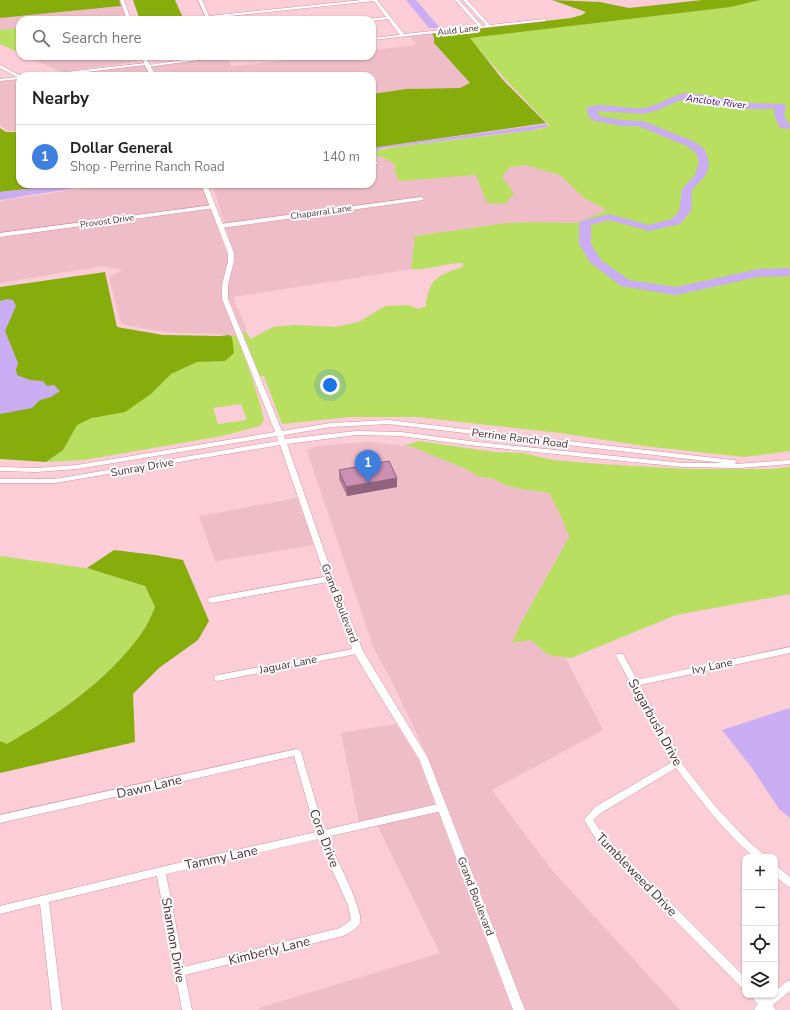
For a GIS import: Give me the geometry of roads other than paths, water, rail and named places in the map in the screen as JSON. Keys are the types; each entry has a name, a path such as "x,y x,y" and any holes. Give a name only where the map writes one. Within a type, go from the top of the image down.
{"street":[{"path":"122,0 128,16"},
{"path":"203,0 200,0 208,16"},
{"path":"235,16 374,0 403,36"},
{"path":"458,0 481,27"},
{"path":"465,0 489,26"},
{"path":"376,19 389,18"},
{"name":"Auld Lane","path":"376,39 545,20"},
{"path":"144,60 150,72"},
{"path":"146,64 174,60"},
{"path":"75,72 183,60"},
{"path":"0,66 16,76"},
{"path":"0,80 16,78"},
{"name":"Grand Boulevard","path":"205,188 221,226 232,261 225,285 225,299 283,442 330,579 358,650 423,758 519,1010"},
{"name":"Chaparral Lane","path":"221,226 421,199"},
{"name":"Provost Drive","path":"0,235 213,206"},
{"name":"Perrine Ranch Road","path":"279,432 331,425 388,422 700,459 761,464"},
{"name":"Sunray Drive","path":"0,469 36,470 77,467 279,432"},
{"name":"Perrine Ranch Road","path":"283,442 356,433 381,433 682,465 740,466 790,462"},
{"name":"Sunray Drive","path":"0,481 55,481 283,442"},
{"path":"212,600 330,579"},
{"name":"Jaguar Lane","path":"218,678 358,650"},
{"name":"Ivy Lane","path":"635,683 790,650"},
{"name":"Sugarbush Drive","path":"620,656 677,763 712,809 743,842 757,854"},
{"name":"Dawn Lane","path":"0,819 297,752"},
{"name":"Cora Drive","path":"297,752 322,835 353,906 356,922"},
{"name":"Tumbleweed Drive","path":"677,763 598,810 588,820 601,839 742,981"},
{"name":"Tammy Lane","path":"0,910 161,870 322,835 442,806"},
{"name":"Shannon Drive","path":"161,870 187,1010"},
{"path":"778,873 790,883"},
{"path":"44,899 57,1010"},
{"name":"Kimberly Lane","path":"180,972 343,932 356,922"},
{"path":"758,998 765,1008 790,985"}],"waterway":[{"name":"Anclote River","path":"790,126 784,126 779,115 781,106 743,106 692,96 680,97 643,111 604,108 591,109 595,118 622,123 639,123 691,144 701,152 704,162 703,170 700,176 687,189 685,211 676,222 649,228 609,217 585,223 585,244 596,262 625,283 676,291 758,273 790,272"}],"place":[{"name":"Dollar General","path":"368,483"}]}
